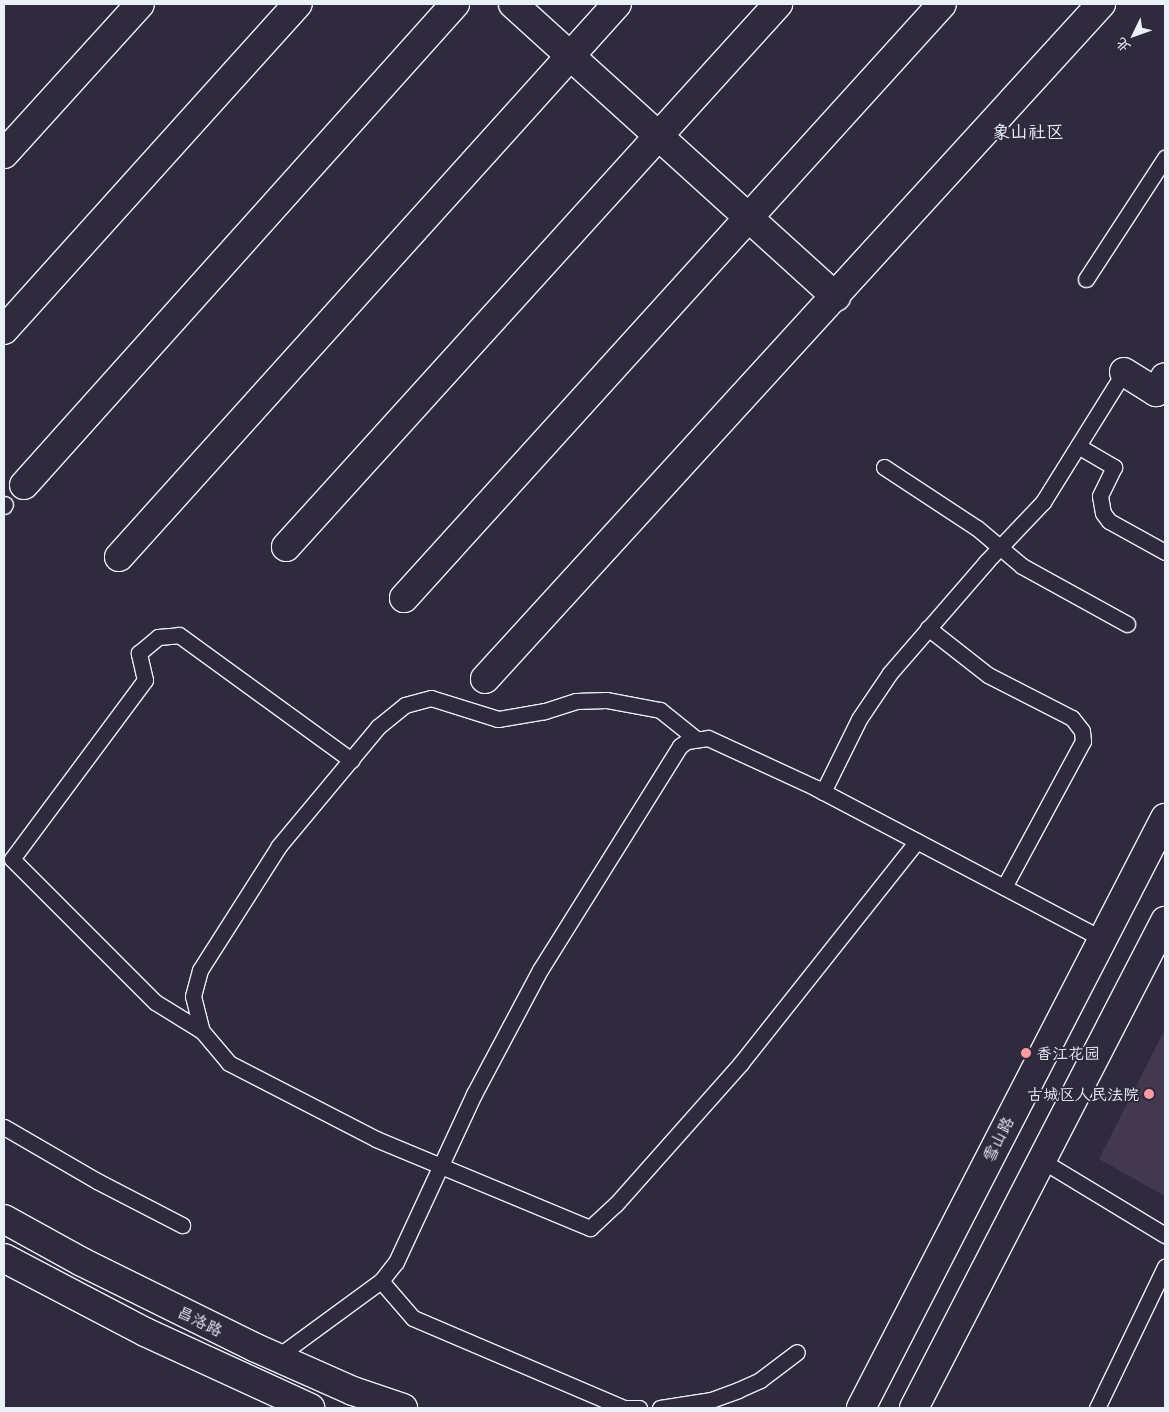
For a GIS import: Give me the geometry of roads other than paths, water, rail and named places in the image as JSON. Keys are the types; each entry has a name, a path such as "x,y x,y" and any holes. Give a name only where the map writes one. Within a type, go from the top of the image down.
{"street":[{"path":"4,154 140,4"},
{"path":"4,330 298,4"},
{"path":"11,498 455,4"},
{"path":"513,4 836,296"},
{"path":"119,557 617,4"},
{"path":"286,547 778,4"},
{"path":"404,598 942,4"},
{"path":"485,679 1102,4"},
{"path":"1124,372 1156,392 1165,377"},
{"name":"雪山路","path":"861,1408 1165,818"},
{"path":"914,1408 1165,921"},
{"name":"昌洛路","path":"4,1219 159,1302 353,1391 403,1408"},
{"name":"昌洛路","path":"4,1258 145,1332 310,1408"}],"lane":[{"path":"1086,279 1165,158"},
{"path":"823,792 860,718 890,673 928,628 1043,502 1124,372"},
{"path":"1078,446 1114,467 1100,496 1103,513 1109,521 1165,552"},
{"path":"884,467 976,528 1022,566 1127,624"},
{"path":"928,628 988,675 1072,718 1082,731 1083,740 1004,887"},
{"path":"351,760 179,635 158,637 140,653 145,680 12,859 155,1002 202,1031 229,1063 376,1139 590,1228 616,1204 741,1063 917,841"},
{"path":"202,1031 193,996 200,970 279,846 394,711 431,698 498,719 545,711 576,701 606,700 660,710 695,738"},
{"path":"277,1357 381,1281 401,1253 474,1094 540,970 680,746 695,738 708,738 823,792 1102,939"},
{"path":"4,1127 97,1181 182,1225"},
{"path":"1041,1160 1165,1236"},
{"path":"1097,1408 1165,1267"},
{"path":"381,1281 413,1318 624,1408 639,1408"},
{"path":"660,1408 711,1400 738,1390 766,1376 797,1352"}],"place":[{"name":"香江花园","path":"1026,1053"},
{"name":"古城区人民法院","path":"1149,1094"}],"district":[{"name":"象山社区","path":"1028,131"}]}
